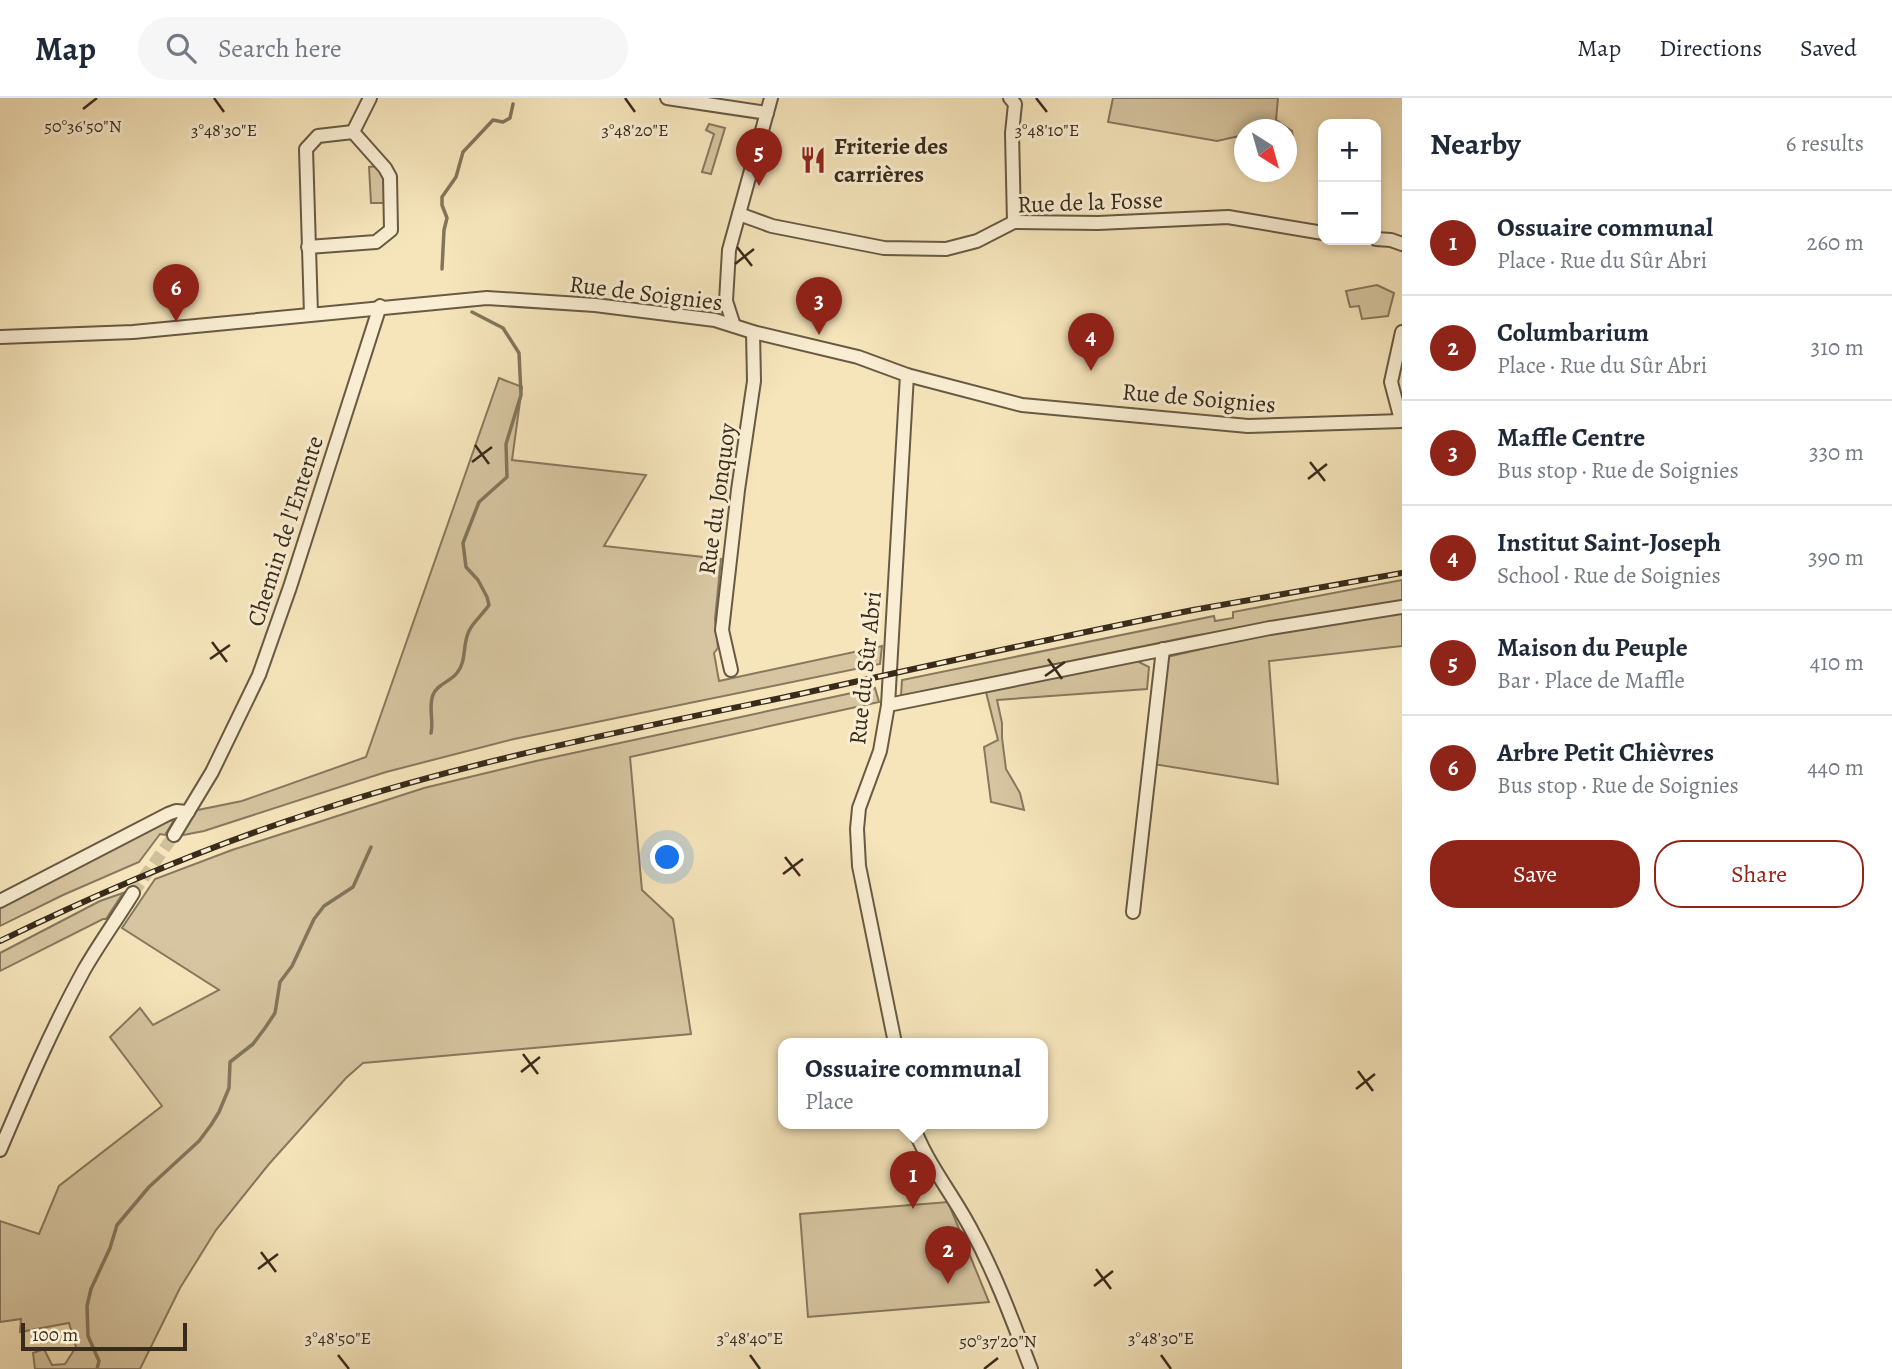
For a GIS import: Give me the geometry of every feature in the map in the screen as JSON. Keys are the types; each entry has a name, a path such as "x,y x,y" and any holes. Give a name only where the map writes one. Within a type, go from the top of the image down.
{"street":[{"path":"353,132 370,98"},
{"path":"667,98 701,100 767,113"},
{"path":"734,326 726,301 729,250 771,98"},
{"path":"1010,98 1015,104 1012,133 1014,222"},
{"path":"308,247 376,242 391,230 390,177 353,132"},
{"path":"311,314 306,149 315,138 353,132"},
{"name":"Rue de la Fosse","path":"739,214 772,226 855,244 914,249 946,249 964,245 1014,222 1098,223 1228,217 1318,232"},
{"path":"1381,239 1402,244"},
{"name":"Rue de Soignies","path":"0,337 133,332 380,306 487,298 595,305 715,320 858,357 907,375 1022,405 1248,426 1401,421"},
{"path":"715,320 726,301"},
{"name":"Chemin de l'Entente","path":"174,835 212,772 259,675 380,306"},
{"name":"Rue du Jonquoy","path":"732,670 722,630 754,381 753,332"},
{"path":"1401,421 1391,382 1402,332"},
{"name":"Rue du Sûr Abri","path":"894,1038 859,866 857,829 859,808 880,751 888,705 907,375"},
{"path":"888,705 1270,628 1402,607"},
{"path":"1133,912 1163,649"},
{"path":"0,901 168,814 176,811 188,812"},
{"path":"0,1150 66,1004 133,893"},
{"path":"915,1129 933,1168 978,1241 1031,1369"}],"shaded area":[{"path":"1113,98 1278,98 1276,119 1234,119 1234,137 1217,141 1108,122"},
{"path":"709,124 725,128 711,174 702,172 714,134 706,130"},
{"path":"378,166 385,176 387,203 371,203 369,167"},
{"path":"1377,285 1394,293 1388,316 1362,319 1359,306 1350,307 1346,291"},
{"path":"499,378 522,387 512,460 646,475 604,546 721,559 715,619 718,648 714,653 719,681 882,646 880,664 514,739 386,772 204,831 178,836 193,811 242,801 366,757"},
{"path":"1402,580 1402,602 1193,636 901,696 902,680 1214,616 1215,621 1233,618 1233,612"},
{"path":"1402,612 1402,646 1269,661 1278,784 1153,764 1167,657 1266,634"},
{"path":"1137,661 1149,667 1147,689 997,700 1006,769 1020,793 1024,810 991,802 984,747 998,740 986,692"},
{"path":"875,688 879,702 630,757 642,890 673,919 691,1034 363,1063 346,1078 269,1164 216,1230 180,1288 140,1369 35,1369 33,1353 44,1349 52,1365 65,1364 76,1347 69,1323 20,1332 21,1319 0,1322 0,1221 39,1234 59,1186 162,1106 110,1037 140,1008 153,1025 219,990 122,928 155,879 232,850 424,788 536,761"},
{"path":"169,818 173,822 165,835 160,834 139,862 0,926 0,905"},
{"path":"123,893 106,919 0,971 0,953 100,901"},
{"path":"948,1202 989,1302 808,1317 800,1214"}],"waterway":[{"path":"442,269 447,218 442,197 456,177 463,152 493,120 503,122 510,118 513,104"},
{"path":"431,733 433,695 437,688 460,668 469,631 489,605 478,580 466,567 463,543 479,502 507,477 506,444 521,395 519,353 503,328 472,312"},
{"path":"97,1369 99,1361 88,1336 87,1306 91,1289 110,1248 117,1225 149,1187 199,1141 211,1125 229,1088 230,1062 253,1044 275,1013 280,982 292,966 314,919 324,906 353,887 371,847"}],"tunnel":[{"path":"133,893 174,835"}],"railway":[{"path":"0,941 196,854 317,811 436,776 618,732 1095,630 1402,573"}],"place":[{"name":"Friterie des carrières","path":"813,160"},
{"name":"Maison du Peuple","path":"759,186"},
{"name":"Arbre Petit Chièvres","path":"176,322"},
{"name":"Maffle Centre","path":"819,335"},
{"name":"Institut Saint-Joseph","path":"1091,371"},
{"name":"Ossuaire communal","path":"913,1209"},
{"name":"Columbarium","path":"948,1284"}]}
